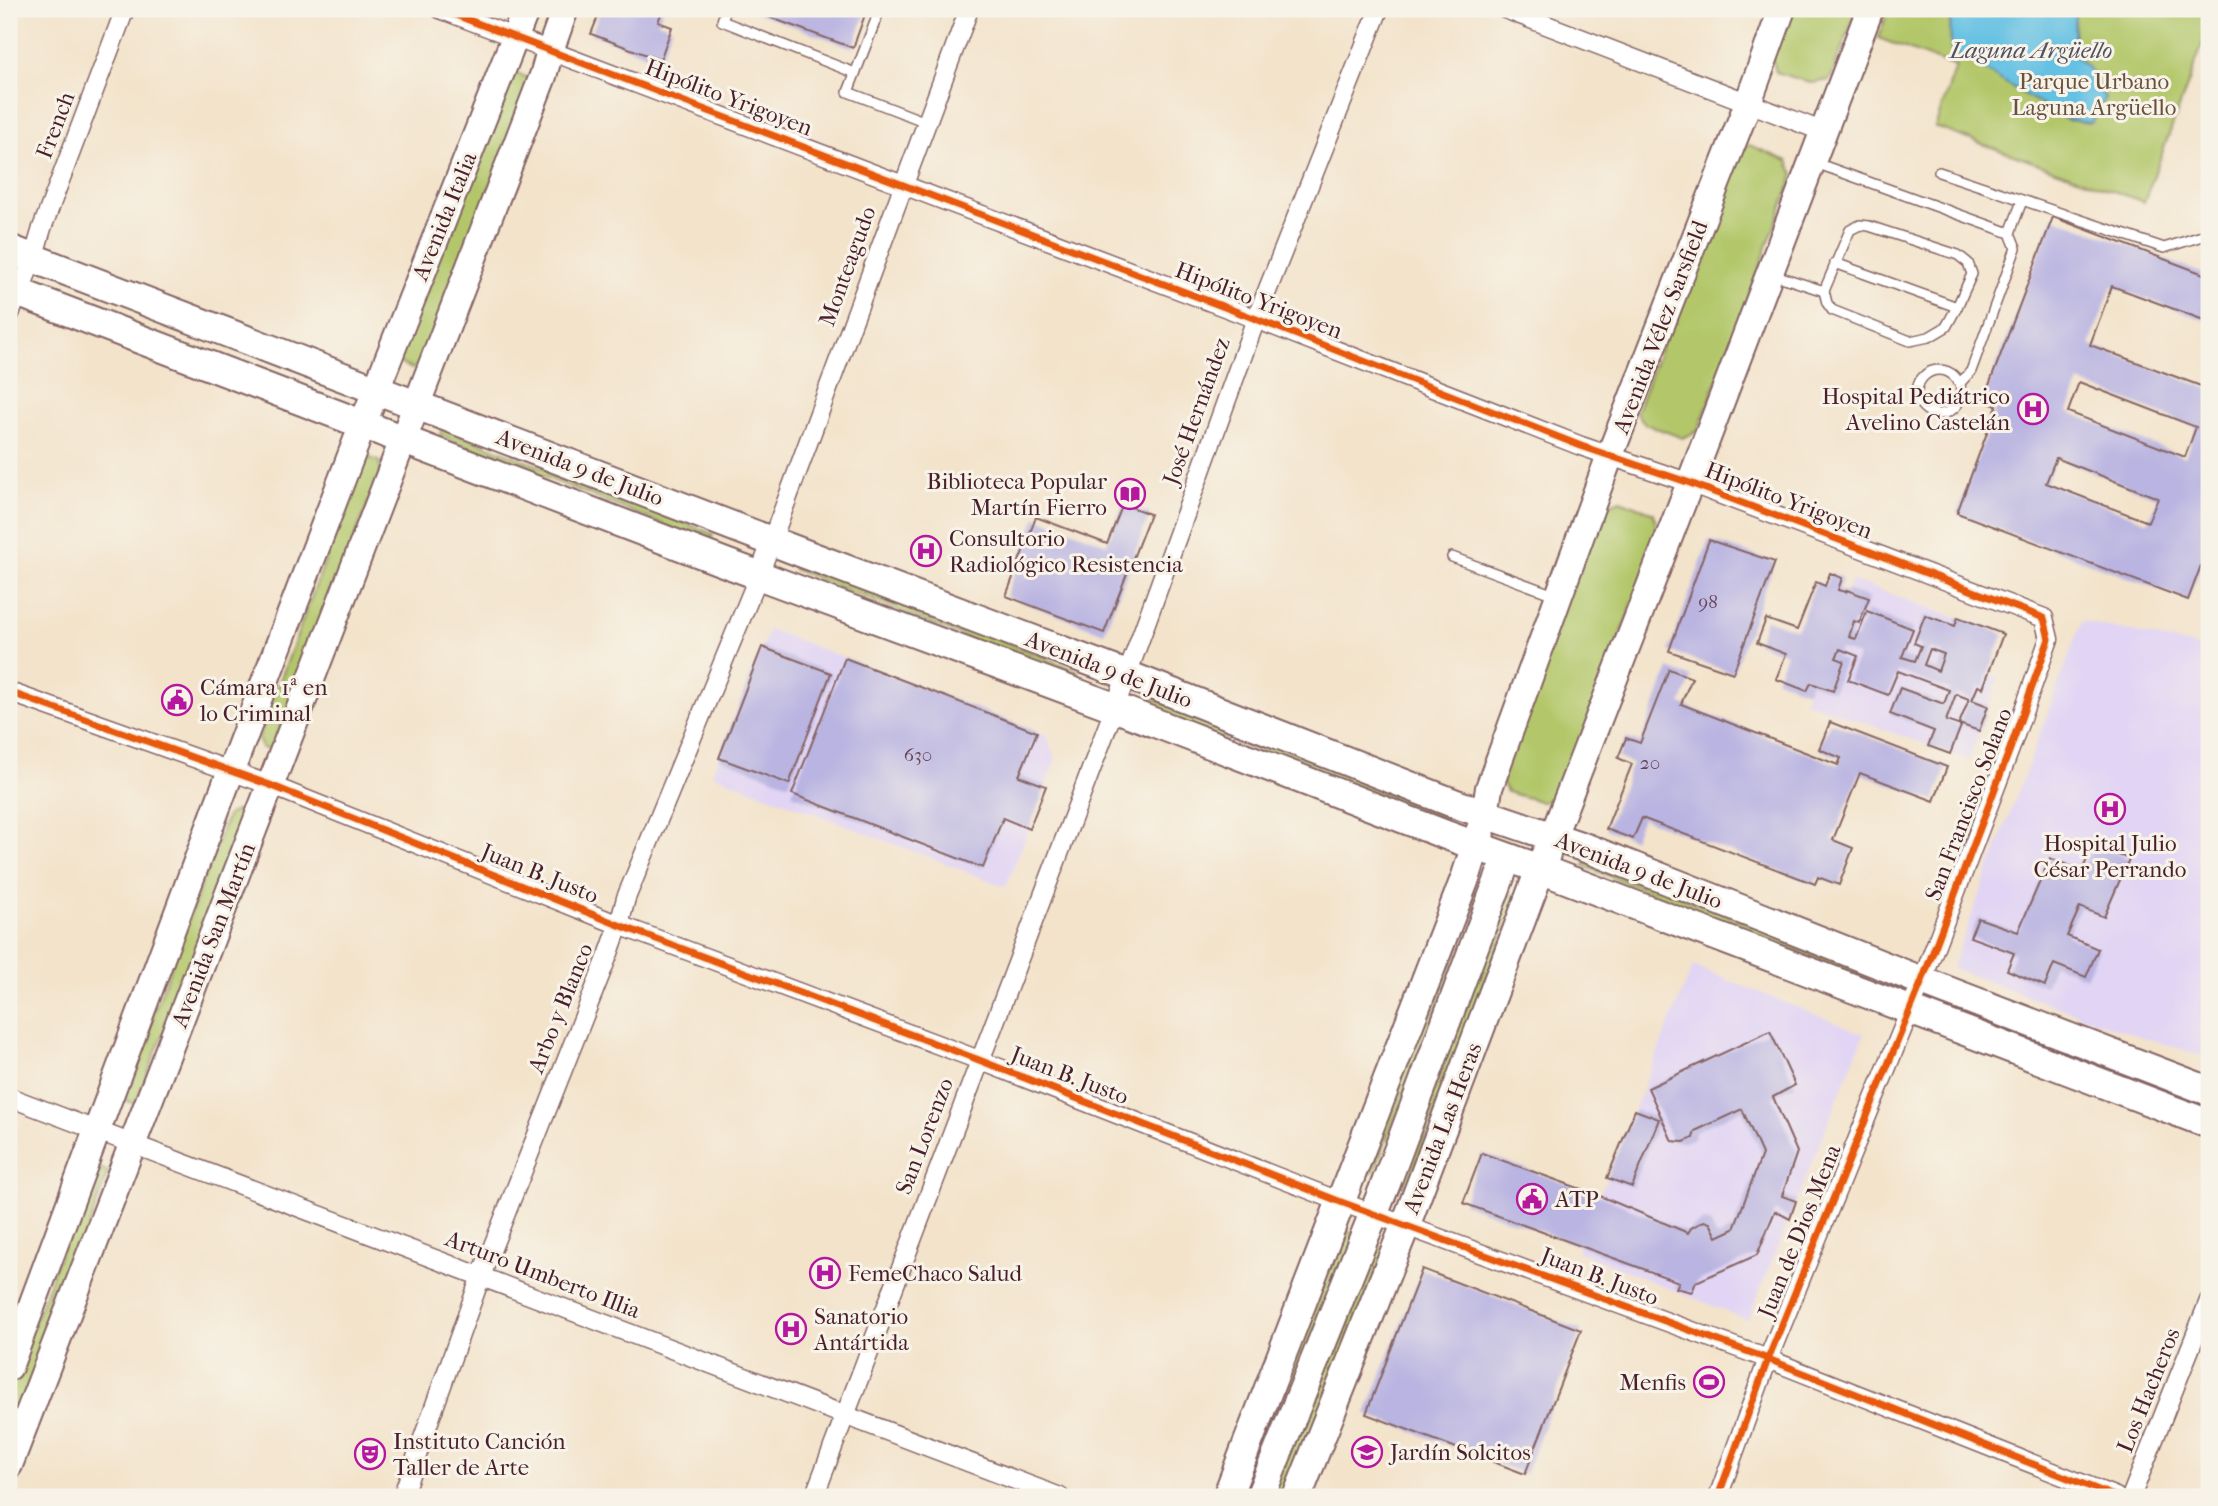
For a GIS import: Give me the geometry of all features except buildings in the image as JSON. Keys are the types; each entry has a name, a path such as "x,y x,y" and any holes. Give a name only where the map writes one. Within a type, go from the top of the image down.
{"main road":[{"name":"Avenida Italia","path":"363,423 526,9"},
{"name":"Avenida Italia","path":"416,405 543,76 565,9"},
{"name":"Avenida Vélez Sarsfield","path":"1476,846 1489,788 1558,596 1782,9"},
{"path":"1553,836 1870,9"},
{"name":"Avenida 9 de Julio","path":"21,254 1485,814 1553,836 2209,1091"},
{"name":"Avenida 9 de Julio","path":"12,299 363,423 2209,1124"},
{"name":"Avenida San Martín","path":"9,1465 416,405"},
{"name":"Avenida San Martín","path":"9,1367 230,771 363,423"},
{"name":"Avenida Las Heras","path":"1297,1497 1406,1224 1553,836"},
{"path":"1227,1497 1476,846"},
{"name":"Avenida Las Heras","path":"1260,1497 1374,1212 1507,858"}],"street":[{"name":"French","path":"12,299 21,254 42,228 125,9"},
{"name":"Hipólito Yrigoyen","path":"440,9 2044,618 2049,639"},
{"name":"Monteagudo","path":"772,540 969,9"},
{"name":"José Hernández","path":"1127,675 1256,319 1379,9"},
{"path":"1505,9 1824,132"},
{"name":"Arbo y Blanco","path":"402,1497 481,1276 619,925 626,898 772,540"},
{"name":"San Francisco Solano","path":"1922,981 2049,639"},
{"name":"San Lorenzo","path":"814,1497 1127,675"},
{"name":"Juan B. Justo","path":"9,692 270,785 619,925 979,1060 1341,1202 1768,1359 2116,1497"},
{"name":"Juan de Dios Mena","path":"1718,1497 1768,1359 1922,981"},
{"name":"Arturo Umberto Illia","path":"9,1097 1060,1497"},
{"name":"Los Hacheros","path":"2132,1497 2209,1301"}],"lane":[{"path":"726,9 722,21 855,73"},
{"path":"880,9 848,92 926,122"},
{"path":"1812,161 2010,233 2017,248 1971,371 1960,383 1961,398 1952,411 1937,415 1929,412 1919,402 1918,386 1927,374 1942,370 1949,372 1960,383"},
{"path":"1939,172 2164,248 2202,236 2209,229"},
{"path":"2010,233 2022,201"},
{"path":"1860,225 1958,255 1968,263 1972,274 1945,327 1929,337 1910,341 1832,310 1826,303 1824,291 1835,263 1850,230 1860,225"},
{"path":"1835,263 1957,307"},
{"path":"1770,273 1824,291"},
{"path":"1452,557 1558,596"}],"shaded area":[{"path":"1852,580 2004,635 1989,674 1999,677 1969,760 1804,701"},
{"name":"Hospital Julio César Perrando","path":"2082,621 2209,649 2209,1058 2109,1026 1952,968"},
{"path":"769,629 1046,735 1056,758 1006,887 712,774"},
{"path":"1693,966 1864,1034 1748,1320 1577,1251"}],"green space":[{"path":"1791,9 1857,9 1830,80 1811,83 1776,72 1772,58"},
{"name":"Parque Urbano Laguna Argüello","path":"1889,9 2209,9 2209,27 2144,202 1935,127 1956,67 1878,38"},
{"path":"515,72 531,82 420,366 412,369 397,359 509,75"},
{"path":"1749,145 1788,161 1794,175 1698,431 1683,438 1645,424 1636,413 1734,152"},
{"path":"442,428 713,534 710,543 440,435"},
{"path":"370,458 379,461 381,470 271,750 262,748 258,739 362,463"},
{"path":"1620,500 1654,513 1658,536 1561,794 1543,802 1507,792 1499,775 1598,509"},
{"path":"798,559 1078,671 1075,681 793,569"},
{"path":"1152,698 1447,813 1444,820 1146,710"},
{"path":"236,811 244,814 248,822 135,1104 125,1100 125,1090 228,814"},
{"path":"1586,859 1871,973 1868,979 1584,866"},
{"path":"1470,889 1476,891 1479,896 1375,1170 1371,1173 1365,1171"},
{"path":"1510,894 1517,897 1407,1187 1400,1184 1504,897"},
{"path":"1947,1002 2209,1102 2209,1109 1945,1010"},
{"path":"98,1167 108,1172 9,1455 9,1391 91,1171"},
{"path":"1341,1229 1357,1235 1252,1497 1235,1497"},
{"path":"1367,1241 1386,1248 1287,1497 1266,1497"}],"water":[{"name":"Laguna Argüello","path":"1958,9 2075,9 2074,54 2091,71 2105,99 2091,123 2067,120 1951,50 1950,17"}],"cycle path":[{"path":"440,9 1256,319 1581,446 1690,483 2044,618 2049,639 2010,749 1922,981 1768,1359 1718,1497"},
{"path":"9,692 270,785 619,925 979,1060 1341,1202 1768,1359 2116,1497"}],"place":[{"name":"Hospital Pediátrico Avelino Castelán","path":"2033,409"},
{"name":"Biblioteca Popular Martín Fierro","path":"1130,494"},
{"name":"Consultorio Radiológico Resistencia","path":"926,551"},
{"name":"Cámara 1ª en lo Criminal","path":"177,700"},
{"name":"Hospital Julio César Perrando","path":"2110,809"},
{"name":"ATP","path":"1532,1199"},
{"name":"FemeChaco Salud","path":"825,1273"},
{"name":"Sanatorio Antártida","path":"791,1329"},
{"name":"Menfis","path":"1709,1382"},
{"name":"Jardín Solcitos","path":"1367,1452"},
{"name":"Instituto Canción Taller de Arte","path":"370,1454"}]}
